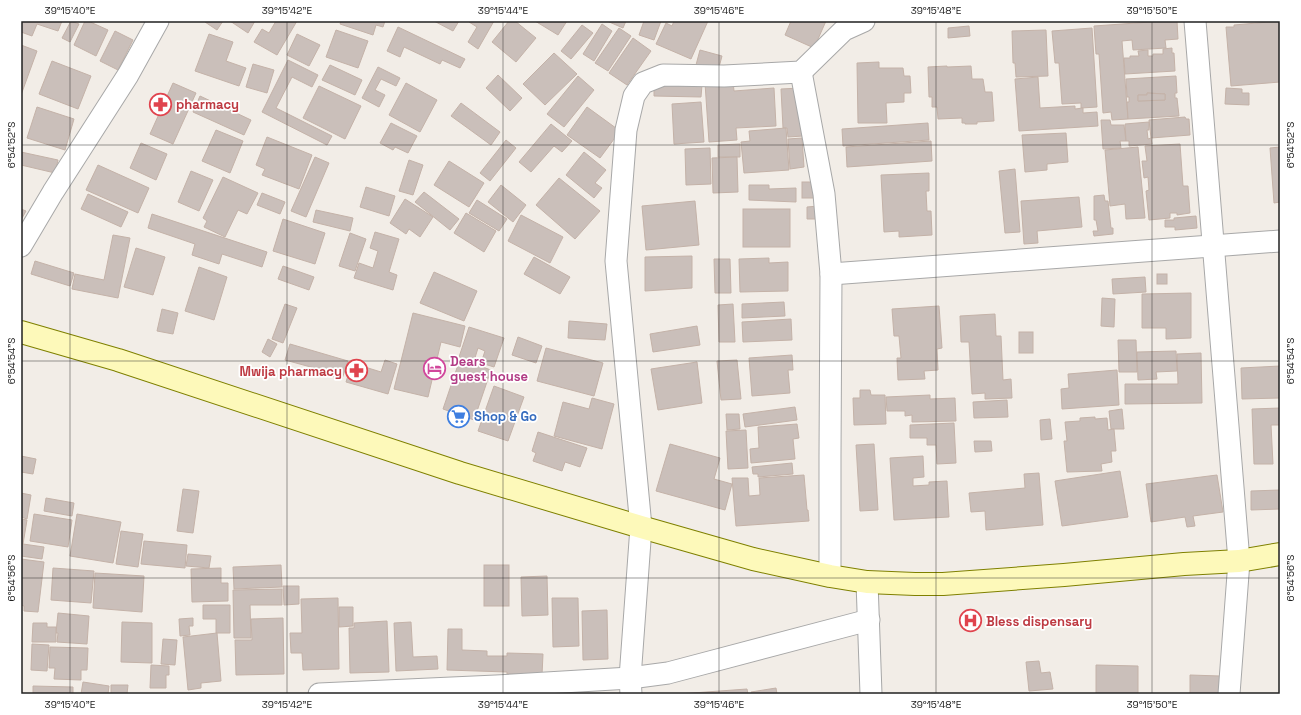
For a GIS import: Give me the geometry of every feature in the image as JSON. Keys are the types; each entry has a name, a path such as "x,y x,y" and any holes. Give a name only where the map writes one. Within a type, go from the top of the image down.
{"street":[{"path":"21,246 53,192 128,75 158,21"},
{"path":"630,686 641,528 616,261 626,130 634,96 643,82 663,76 724,76 801,72 844,30 864,21"},
{"path":"1195,21 1212,245 1239,561 1229,694"},
{"path":"801,72 824,194 831,274 830,576"},
{"path":"831,274 1280,241"},
{"path":"21,332 118,360 460,472 641,528 753,559 830,576 867,582 915,584 979,582 1184,564 1239,561 1280,554"},
{"path":"867,582 871,694"},
{"path":"319,694 504,686 630,686 668,673 869,620"}],"building":[{"path":"21,21 62,21 58,31 37,24 32,36 21,32"},
{"path":"71,21 79,24 70,42 62,38"},
{"path":"85,21 108,30 96,56 74,45"},
{"path":"223,21 217,30 205,22"},
{"path":"230,21 255,21 248,33"},
{"path":"276,21 297,21 277,55 254,42 262,29 269,33"},
{"path":"341,21 385,21 383,27 376,25 373,35 340,24"},
{"path":"434,21 459,21 453,31"},
{"path":"469,21 494,21 478,49 468,42 477,27"},
{"path":"509,21 515,21 536,38 516,62 492,42"},
{"path":"535,21 567,21 558,35"},
{"path":"607,21 626,21 623,28"},
{"path":"644,21 661,21 654,40 639,35"},
{"path":"674,21 708,21 691,59 656,44 666,23 672,26"},
{"path":"791,21 826,21 814,48 785,35"},
{"path":"1177,21 1178,39 1165,40 1166,48 1133,50 1132,40 1122,41 1128,119 1112,120 1111,112 1103,113 1099,54 1096,54 1094,26"},
{"path":"1280,21 1280,82 1231,86 1226,27"},
{"path":"602,24 612,31 594,61 583,54"},
{"path":"582,25 593,33 571,59 561,51"},
{"path":"969,26 970,36 948,38 948,28"},
{"path":"398,27 465,59 460,68 442,60 440,64 404,47 400,57 387,51"},
{"path":"619,28 631,36 608,71 595,63"},
{"path":"1092,28 1097,107 1081,108 1081,103 1062,104 1059,63 1055,63 1052,31"},
{"path":"336,30 368,41 358,68 326,57"},
{"path":"1046,30 1048,76 1016,77 1015,63 1013,63 1012,31"},
{"path":"115,31 133,40 118,70 100,61"},
{"path":"209,34 233,42 226,61 246,68 239,86 195,71"},
{"path":"297,34 320,45 309,66 287,55"},
{"path":"633,38 651,51 627,85 609,73"},
{"path":"21,45 37,51 21,95"},
{"path":"1172,48 1172,53 1174,53 1175,71 1125,74 1124,58 1139,56 1138,51 1148,50 1148,56 1153,56 1153,54 1163,54 1163,49"},
{"path":"700,50 722,56 718,71 696,65"},
{"path":"554,53 577,74 545,105 523,84"},
{"path":"288,60 318,75 312,87 292,77 276,108 332,136 327,145 262,112"},
{"path":"52,61 91,76 78,109 39,94"},
{"path":"879,62 879,68 903,68 904,76 910,76 911,93 904,93 904,102 886,103 887,123 858,123 857,63"},
{"path":"253,64 274,70 267,93 246,87"},
{"path":"330,65 362,80 355,95 322,80"},
{"path":"971,66 972,79 983,79 985,92 992,92 994,121 977,122 977,124 965,124 962,123 962,118 938,119 937,107 932,107 932,97 929,97 928,67"},
{"path":"378,67 400,78 396,86 381,79 375,90 385,95 379,107 362,98"},
{"path":"498,75 522,98 510,111 486,88"},
{"path":"578,76 594,90 564,127 547,114"},
{"path":"1176,76 1177,93 1175,93 1175,98 1177,98 1179,116 1128,119 1127,102 1129,102 1129,97 1127,97 1126,79","holes":["1147,93 1165,94 1165,100 1138,101 1138,95 1147,95"]},
{"path":"1038,77 1040,108 1075,106 1075,109 1083,108 1083,113 1097,112 1098,126 1019,131 1015,79"},
{"path":"733,81 734,91 774,88 776,126 736,128 737,140 709,142 705,83"},
{"path":"173,83 196,93 173,144 150,134"},
{"path":"406,83 437,100 420,132 389,115"},
{"path":"654,84 702,85 701,97 654,96"},
{"path":"319,86 361,106 345,139 303,118"},
{"path":"800,88 803,136 788,137 787,128 783,128 781,89"},
{"path":"1226,88 1242,89 1242,93 1249,93 1249,105 1225,104"},
{"path":"1147,93 1165,94 1165,100 1138,101 1138,95 1147,95"},
{"path":"200,96 251,120 244,135 193,112"},
{"path":"701,102 704,142 674,144 672,104"},
{"path":"461,103 500,132 491,145 451,116"},
{"path":"37,107 74,119 65,150 27,138"},
{"path":"587,107 620,131 600,158 567,135"},
{"path":"1185,117 1186,119 1189,119 1190,135 1151,138 1149,120"},
{"path":"1101,120 1110,120 1111,125 1124,125 1126,141 1120,141 1121,148 1103,149"},
{"path":"1149,122 1149,130 1147,130 1148,139 1151,138 1152,144 1129,146 1129,141 1126,141 1125,124"},
{"path":"391,123 417,136 408,153 395,147 393,150 380,143"},
{"path":"928,123 929,140 843,146 842,129"},
{"path":"551,124 572,141 562,152 554,146 531,172 519,162"},
{"path":"786,128 789,170 744,173 741,142 750,141 749,131"},
{"path":"216,130 243,141 230,173 202,161"},
{"path":"1066,133 1068,162 1047,164 1047,170 1025,172 1022,135"},
{"path":"267,137 312,155 299,189 262,175 265,169 256,165"},
{"path":"802,138 804,167 790,169 788,139"},
{"path":"506,140 516,148 490,181 480,173"},
{"path":"931,141 932,161 847,167 846,147"},
{"path":"141,143 167,154 156,180 130,168"},
{"path":"740,144 740,157 718,157 718,145"},
{"path":"1180,144 1183,186 1188,186 1190,213 1177,215 1177,213 1170,213 1170,218 1149,220 1146,191 1149,190 1148,177 1144,178 1142,161 1147,161 1145,146"},
{"path":"1138,147 1145,218 1126,219 1125,204 1110,206 1105,150"},
{"path":"1280,147 1280,202 1274,203 1270,148"},
{"path":"710,148 711,184 686,185 685,149"},
{"path":"21,152 58,160 55,173 21,165"},
{"path":"584,152 606,170 595,183 602,188 594,198 566,175"},
{"path":"315,157 329,163 306,217 291,211"},
{"path":"737,157 738,192 713,193 712,158"},
{"path":"409,160 423,165 413,195 399,191"},
{"path":"449,161 484,183 469,207 434,185"},
{"path":"98,165 149,188 138,213 86,190"},
{"path":"1015,169 1020,232 1005,233 999,171"},
{"path":"191,171 213,180 199,211 178,202"},
{"path":"929,173 929,191 926,191 927,211 931,211 932,235 899,237 899,231 884,232 881,175"},
{"path":"223,177 258,193 247,214 238,210 225,237 204,227 207,221 203,218"},
{"path":"559,178 600,211 575,239 536,205"},
{"path":"802,182 815,182 815,198 802,198"},
{"path":"501,185 526,205 513,222 488,202"},
{"path":"749,185 769,185 769,189 796,188 796,202 749,200"},
{"path":"366,187 395,196 389,216 360,207"},
{"path":"424,192 459,219 450,230 415,202"},
{"path":"262,193 285,202 280,214 257,205"},
{"path":"88,194 128,212 121,227 81,209"},
{"path":"1104,195 1105,201 1108,201 1113,234 1094,236 1093,231 1098,231 1096,220 1094,220 1094,196"},
{"path":"1079,197 1082,227 1037,231 1038,243 1024,244 1021,201"},
{"path":"405,199 433,217 420,237 409,229 406,234 390,223"},
{"path":"477,200 507,219 499,231 469,213"},
{"path":"695,201 699,245 646,250 642,206"},
{"path":"818,206 818,219 807,219 807,207"},
{"path":"21,209 26,211 21,220"},
{"path":"743,209 790,209 790,247 743,247"},
{"path":"316,210 353,218 350,231 313,222"},
{"path":"466,213 496,231 484,252 454,233"},
{"path":"152,214 267,252 262,267 222,254 219,264 192,255 195,244 148,228"},
{"path":"521,215 563,237 550,263 508,241"},
{"path":"1196,216 1197,228 1175,230 1175,227 1165,227 1165,220"},
{"path":"283,219 325,233 315,264 273,251"},
{"path":"375,232 399,239 389,272 397,275 393,290 354,278 359,263 373,268 378,251 370,248"},
{"path":"350,233 366,239 355,271 339,266"},
{"path":"113,235 130,238 118,298 72,289 75,274 104,280"},
{"path":"136,248 165,257 153,295 124,287"},
{"path":"692,256 692,288 645,291 645,257"},
{"path":"534,257 570,277 560,294 524,274"},
{"path":"769,258 769,263 788,262 788,291 740,292 739,259"},
{"path":"714,259 730,259 731,293 715,293"},
{"path":"35,261 74,273 70,286 31,274"},
{"path":"283,266 314,277 309,290 278,279"},
{"path":"199,267 227,277 214,320 185,311"},
{"path":"434,272 477,291 464,321 420,303"},
{"path":"1157,274 1167,274 1167,284 1157,284"},
{"path":"1145,277 1146,292 1113,294 1112,279"},
{"path":"1191,293 1191,338 1166,339 1166,328 1142,328 1142,294"},
{"path":"1102,298 1115,299 1114,327 1101,326"},
{"path":"784,302 785,316 742,318 742,304"},
{"path":"285,304 297,308 283,343 272,339"},
{"path":"733,304 735,342 719,342 718,305"},
{"path":"939,306 942,348 937,349 938,370 924,371 925,379 898,380 897,358 901,358 899,336 894,336 892,309"},
{"path":"162,309 178,313 173,334 157,331"},
{"path":"413,313 465,326 460,347 441,342 428,397 394,389"},
{"path":"995,314 996,336 1001,336 1003,380 1011,379 1012,398 985,399 985,393 972,394 969,342 961,342 960,316"},
{"path":"791,319 792,340 743,342 742,322"},
{"path":"569,321 607,324 605,340 568,338"},
{"path":"697,326 700,345 653,352 650,334"},
{"path":"469,327 504,338 494,367 481,363 485,351 478,348 474,361 459,357"},
{"path":"1019,332 1033,332 1033,353 1019,353"},
{"path":"518,337 542,346 536,363 512,355"},
{"path":"268,339 277,344 270,357 262,352"},
{"path":"1118,340 1136,340 1137,372 1119,372"},
{"path":"290,344 348,361 342,379 317,372 318,369 285,360"},
{"path":"546,348 603,363 594,396 537,381"},
{"path":"1176,351 1177,371 1156,372 1157,379 1138,380 1137,352"},
{"path":"1201,353 1202,403 1125,404 1125,384 1178,384 1177,354"},
{"path":"792,355 793,370 788,370 790,393 752,396 749,358"},
{"path":"460,359 491,370 474,420 443,409"},
{"path":"385,360 397,364 388,394 346,382 352,363 381,372"},
{"path":"737,360 741,399 721,400 717,361"},
{"path":"697,362 702,403 658,410 651,369"},
{"path":"1280,366 1280,398 1242,399 1241,368"},
{"path":"1117,370 1119,405 1062,409 1061,389 1069,388 1068,374"},
{"path":"494,386 524,397 508,441 478,431"},
{"path":"860,390 870,390 871,395 885,395 886,424 854,425 853,398 860,398"},
{"path":"930,395 930,399 955,398 956,421 912,422 912,415 905,416 905,411 887,411 886,397"},
{"path":"592,398 614,404 602,449 554,436 563,402 589,409"},
{"path":"1007,400 1008,417 974,418 973,402"},
{"path":"795,407 797,420 745,427 743,414"},
{"path":"1280,408 1280,425 1271,425 1273,464 1254,464 1252,409"},
{"path":"1122,409 1124,429 1111,429 1109,411"},
{"path":"726,414 739,414 740,429 727,430"},
{"path":"1095,417 1095,419 1107,418 1108,430 1114,429 1116,451 1111,451 1112,462 1101,464 1102,471 1067,472 1064,441 1067,441 1065,422 1080,421 1080,418"},
{"path":"1050,419 1052,439 1041,440 1040,420"},
{"path":"954,423 956,463 937,464 936,445 927,445 927,438 910,438 910,425"},
{"path":"797,424 799,438 793,439 795,459 751,463 750,449 759,448 758,427"},
{"path":"746,430 748,468 728,469 726,431"},
{"path":"538,432 587,448 580,467 565,462 562,471 533,461 536,453 532,451"},
{"path":"974,441 991,441 992,451 975,452"},
{"path":"670,444 720,458 714,479 732,484 725,510 656,491"},
{"path":"874,444 878,510 860,511 856,445"},
{"path":"21,456 36,459 33,474 21,472"},
{"path":"923,456 924,477 913,478 913,486 929,485 929,482 947,481 949,517 894,520 890,458"},
{"path":"792,463 793,474 758,477 758,474 753,474 752,467"},
{"path":"1120,471 1128,517 1062,526 1055,481"},
{"path":"1039,473 1043,525 986,530 985,511 971,512 969,493 1025,488 1024,474"},
{"path":"804,475 809,521 736,526 732,478 748,478 749,496 760,495 759,478"},
{"path":"1217,475 1223,512 1193,516 1195,526 1187,527 1185,517 1151,522 1146,484"},
{"path":"183,489 199,491 193,533 177,531"},
{"path":"1280,490 1280,509 1251,510 1251,491"},
{"path":"21,493 31,495 27,519 21,517"},
{"path":"46,498 74,503 72,516 44,511"},
{"path":"34,514 72,520 68,547 30,541"},
{"path":"77,514 121,522 113,563 70,556"},
{"path":"21,519 27,520 23,544 44,547 42,559 21,556"},
{"path":"121,531 143,534 138,567 116,564"},
{"path":"144,541 187,545 185,568 141,564"},
{"path":"188,554 211,556 209,568 186,566"},
{"path":"21,559 44,562 38,612 24,611 24,606 21,605"},
{"path":"281,565 282,587 234,589 233,567"},
{"path":"484,565 509,565 509,606 484,606"},
{"path":"53,568 94,571 91,603 51,600"},
{"path":"221,568 221,583 228,583 228,601 192,602 191,569"},
{"path":"95,573 144,576 142,612 93,608"},
{"path":"547,576 548,615 522,616 521,577"},
{"path":"283,586 299,586 299,604 284,605"},
{"path":"282,589 282,605 250,605 251,638 234,638 233,590"},
{"path":"338,598 339,669 303,670 302,653 291,653 290,633 302,633 301,599"},
{"path":"552,598 578,598 579,646 553,647"},
{"path":"203,605 230,605 230,633 216,633 216,619 203,619"},
{"path":"339,607 353,607 353,626 339,627"},
{"path":"607,610 608,659 583,660 582,611"},
{"path":"58,613 89,616 87,644 57,642 58,633 56,633"},
{"path":"193,618 193,626 189,626 190,635 180,636 179,619"},
{"path":"283,618 284,674 236,675 235,640 252,640 251,619"},
{"path":"387,621 389,672 350,673 349,628 354,628 354,623"},
{"path":"122,622 152,623 152,663 121,662"},
{"path":"411,622 413,657 437,656 438,669 396,671 394,623"},
{"path":"33,623 47,623 47,627 56,627 56,642 32,642"},
{"path":"448,629 462,629 462,650 487,651 487,656 507,656 507,653 543,654 542,675 447,670"},
{"path":"217,633 221,681 201,683 201,688 188,690 183,637"},
{"path":"163,639 177,640 175,665 161,664"},
{"path":"32,644 49,645 47,671 31,670"},
{"path":"50,647 88,648 87,670 81,670 81,680 54,679 55,668 49,668"},
{"path":"1039,661 1041,673 1050,672 1053,689 1029,691 1026,662"},
{"path":"151,665 169,666 169,675 166,675 166,688 150,688"},
{"path":"1096,665 1138,666 1138,694 1096,694"},
{"path":"1190,675 1220,676 1220,694 1190,694"},
{"path":"83,682 109,686 108,694 81,694"},
{"path":"111,685 128,685 127,694 111,694"},
{"path":"33,686 73,687 73,694 33,694"},
{"path":"776,688 777,694 752,694 751,692"},
{"path":"747,689 748,694 679,694"}],"place":[{"name":"pharmacy","path":"161,104"},
{"name":"Dears guest house","path":"434,368"},
{"name":"Mwija pharmacy","path":"357,371"},
{"name":"Shop & Go","path":"459,416"},
{"name":"Bless dispensary","path":"971,621"}]}
